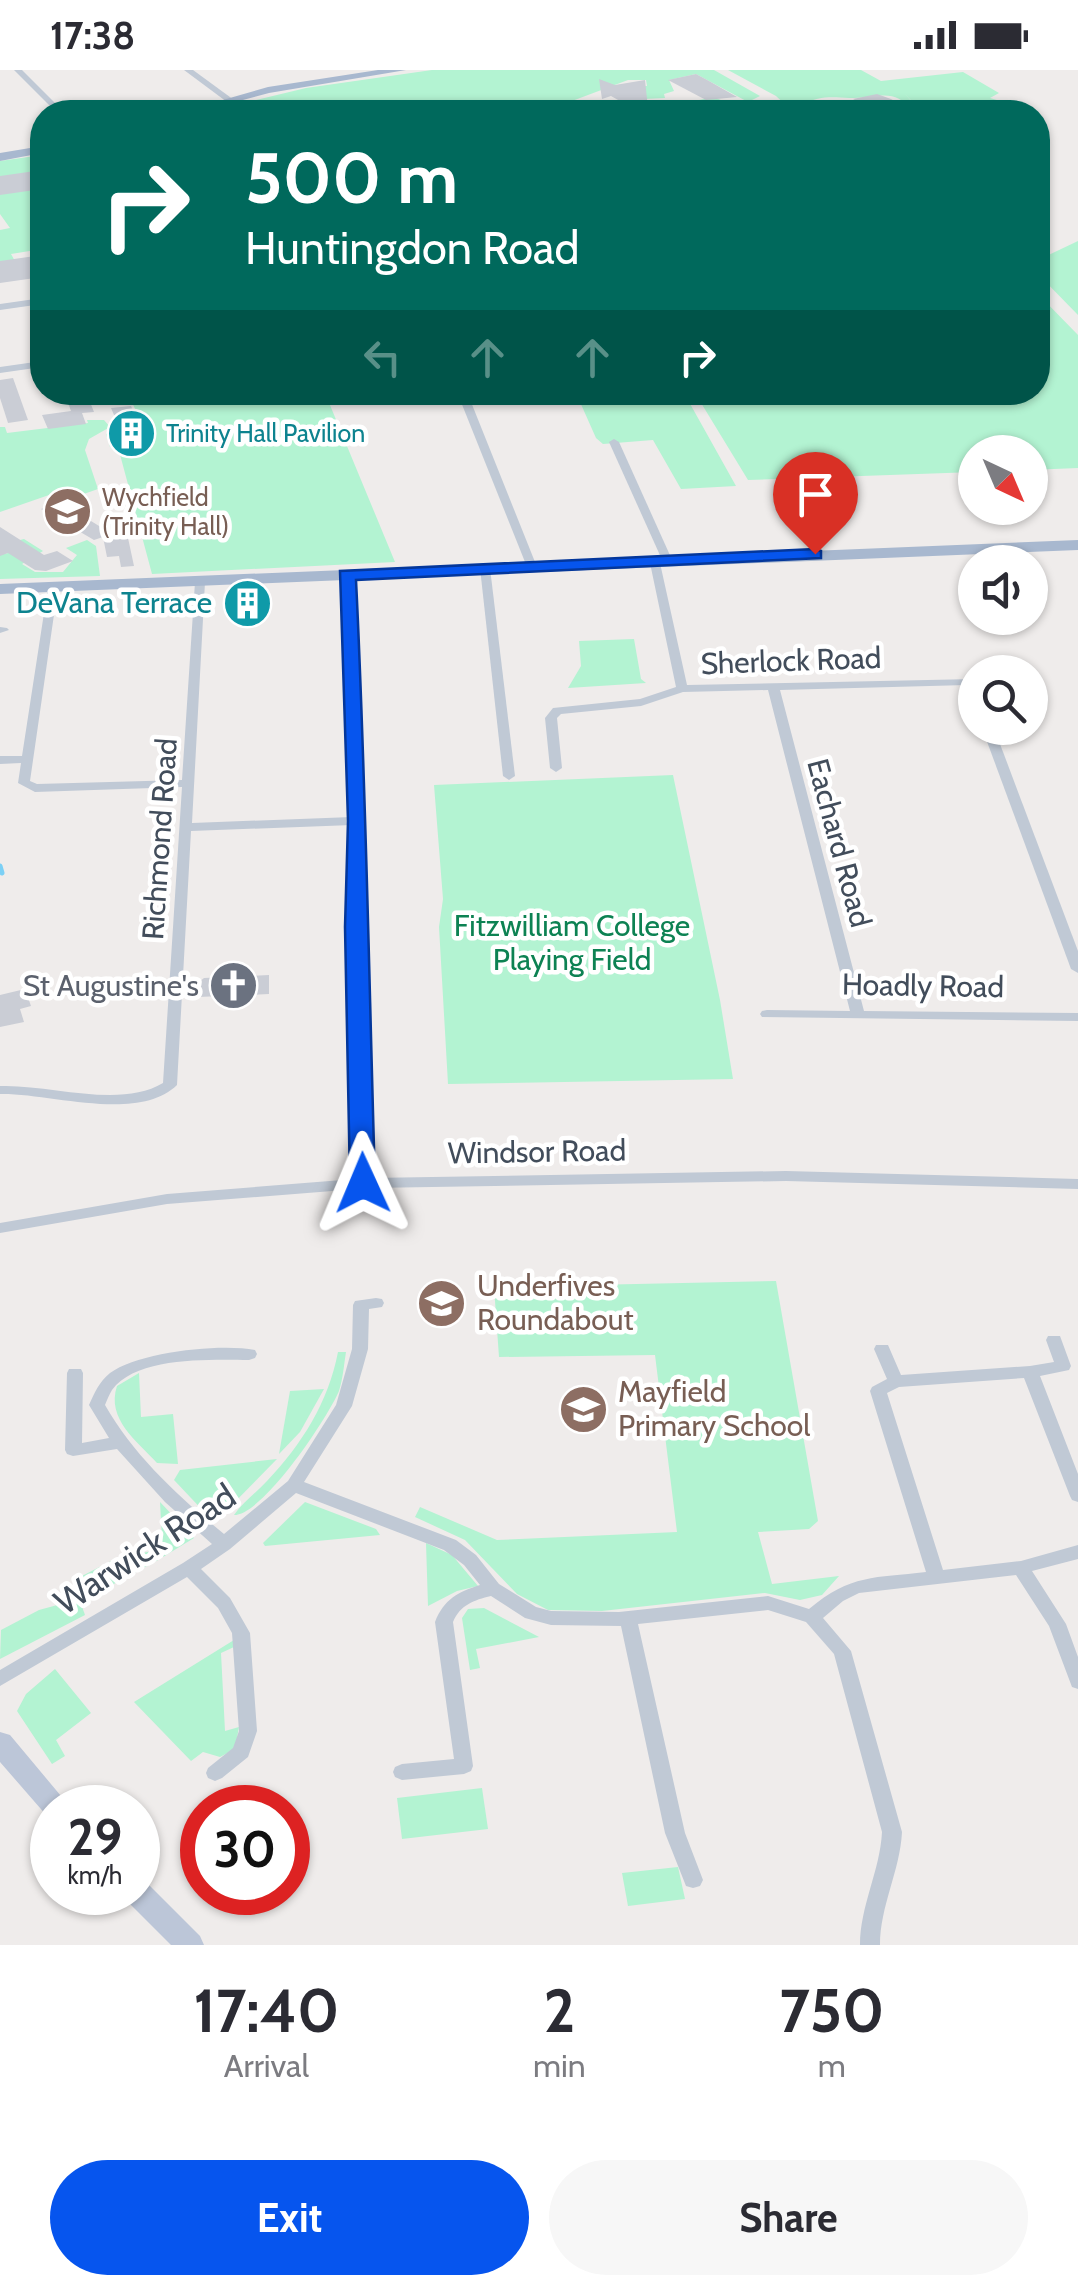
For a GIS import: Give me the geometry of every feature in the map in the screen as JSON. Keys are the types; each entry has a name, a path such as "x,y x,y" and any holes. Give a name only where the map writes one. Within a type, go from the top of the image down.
{"main road":[{"path":"230,100 400,70"},
{"path":"0,156 30,152"},
{"path":"0,588 1078,544"},
{"path":"0,1743 37,1785"},
{"path":"159,1915 188,1945"}],"street":[{"path":"18,70 48,100"},
{"path":"188,70 230,100"},
{"path":"0,307 30,303"},
{"path":"0,370 30,366"},
{"path":"467,405 532,567"},
{"name":"Sherlock Road","path":"614,442 661,562 682,690 958,687"},
{"path":"485,568 510,776"},
{"path":"347,574 358,821 356,927 363,1183"},
{"name":"Richmond Road","path":"0,1090 34,1088 88,1099 157,1094 170,1084 200,582"},
{"path":"53,587 24,784 35,788 188,783"},
{"name":"Eachard Road","path":"772,687 857,1012"},
{"path":"556,768 551,718 557,711 641,702 682,690"},
{"path":"994,745 1078,969"},
{"path":"0,760 29,759"},
{"path":"184,828 358,821"},
{"name":"Hoadly Road","path":"768,1014 1078,1017"},
{"name":"Windsor Road","path":"0,1228 167,1199 363,1183 786,1176 1078,1184"},
{"name":"Warwick Road","path":"0,1680 188,1568 224,1544 294,1485 344,1406 360,1349 361,1305 376,1303"},
{"path":"937,1579 878,1391 896,1381 1064,1366 1054,1340"},
{"path":"882,1349 896,1381"},
{"path":"224,1544 191,1517 122,1442 97,1404 106,1382 119,1370 148,1362 249,1354"},
{"path":"1030,1372 1078,1496"},
{"path":"74,1373 73,1450 122,1442"},
{"path":"294,1485 450,1544 470,1560 493,1588 531,1613 551,1618 628,1619 768,1603 812,1617 842,1651 892,1832 889,1858 872,1913 870,1945"},
{"path":"812,1617 848,1590 1021,1568 1078,1552"},
{"path":"188,1568 224,1603 241,1633 248,1731 242,1752 215,1773"},
{"path":"1021,1568 1058,1624 1078,1682"},
{"path":"402,1772 464,1766 444,1622 456,1602 493,1588"},
{"path":"628,1619 676,1834 693,1880"}],"green space":[{"path":"432,70 714,70 760,96 744,100 696,74 669,80 674,91 664,94 665,98 643,99 635,86 647,86 646,80 628,80 575,100 256,100 306,88"},
{"path":"728,70 861,70 881,81 963,72 999,93 990,98 997,100 911,100 905,94 910,100 885,96 780,100"},
{"path":"30,157 30,251 11,254 16,263 0,265 0,230 10,228 0,214 0,161"},
{"path":"1078,241 1078,315 1050,286 1050,254"},
{"path":"1050,306 1078,335 1078,468 1048,469 1048,435 958,435 958,473 748,480 702,405 1050,405"},
{"path":"133,405 330,405 395,562 152,574 118,447 110,447 106,434 139,418"},
{"path":"581,405 691,405 736,486 681,489 653,440 603,444 596,438"},
{"path":"87,420 104,420 110,427 89,439 85,450 98,489 61,502 49,495 0,512 0,427 5,427 7,433 88,423"},
{"path":"20,540 43,551 22,564 35,572 63,572 77,555 66,548 87,540 96,546 100,576 0,579 0,551 5,554 20,549"},
{"path":"634,639 641,679 646,683 568,688 581,666 579,641"},
{"name":"Fitzwilliam College Playing Field","path":"673,775 733,1079 448,1084 439,927 443,899 434,785"},
{"path":"776,1281 818,1521 809,1529 758,1532 772,1584 839,1576 822,1595 800,1600 765,1593 602,1611 548,1610 517,1594 465,1540 415,1517 420,1507 497,1540 677,1532 655,1355 499,1357 494,1287"},
{"path":"338,1352 346,1352 342,1382 322,1422 293,1464 261,1500 234,1515 280,1467 302,1437 328,1388"},
{"path":"139,1373 141,1417 173,1414 178,1464 157,1463 120,1419 115,1398 117,1386"},
{"path":"324,1389 300,1432 279,1454 290,1391"},
{"path":"277,1459 221,1516 208,1516 174,1480 180,1470"},
{"path":"160,1502 194,1538 163,1557"},
{"path":"305,1502 376,1529 380,1535 265,1546 263,1543"},
{"path":"426,1543 452,1555 478,1586 457,1591 428,1606"},
{"path":"159,1550 158,1560 110,1586 87,1592 80,1577 119,1557"},
{"path":"80,1601 85,1615 0,1659 1,1630 39,1610"},
{"path":"484,1608 539,1637 476,1649 480,1668 470,1670 462,1618 468,1609"},
{"path":"234,1640 234,1647 221,1653 225,1731 239,1727 235,1749 220,1757 203,1752 191,1761 134,1702"},
{"path":"55,1669 91,1713 56,1740 65,1756 52,1764 17,1711 26,1694"},
{"path":"482,1788 488,1829 402,1839 397,1798"},
{"path":"678,1867 685,1899 628,1906 622,1873"}],"building":[{"path":"696,74 737,97 706,100 668,80"},
{"path":"599,79 615,85 645,80 647,100 618,100 611,96 602,99"},
{"path":"877,94 893,100 855,100"},
{"path":"30,172 30,191 0,195 0,176"},
{"path":"30,257 30,279 0,283 0,261"},
{"path":"13,378 28,420 8,423 0,398 0,380"},
{"path":"69,405 91,405 94,412 82,413 86,424 48,429 42,415 71,411"},
{"name":"Trinity Hall Pavilion","path":"131,406 138,422 154,431 127,445 112,446 108,434 120,429 111,408"},
{"path":"60,502 117,537 128,538 134,566 121,567 119,556 107,557 103,537 94,540 41,509"},
{"path":"0,527 44,555 57,551 73,561 46,571 35,570 8,553 0,556"},
{"name":"St Augustine's","path":"269,975 269,994 198,997 199,982 204,978"},
{"path":"25,989 31,1006 20,1009 24,1022 0,1027 0,995"}],"waterway":[{"path":"0,866 2,873"}],"place":[{"name":"Trinity Hall Pavilion","path":"131,433"},
{"name":"Wychfield (Trinity Hall)","path":"67,511"},
{"name":"DeVana Terrace","path":"247,603"},
{"name":"St Augustine's","path":"234,986"},
{"name":"Underfives Roundabout","path":"442,1303"},
{"name":"Mayfield Primary School","path":"583,1409"}],"route":[{"path":"363,1183 356,927 358,821 347,574 815,554"}]}
